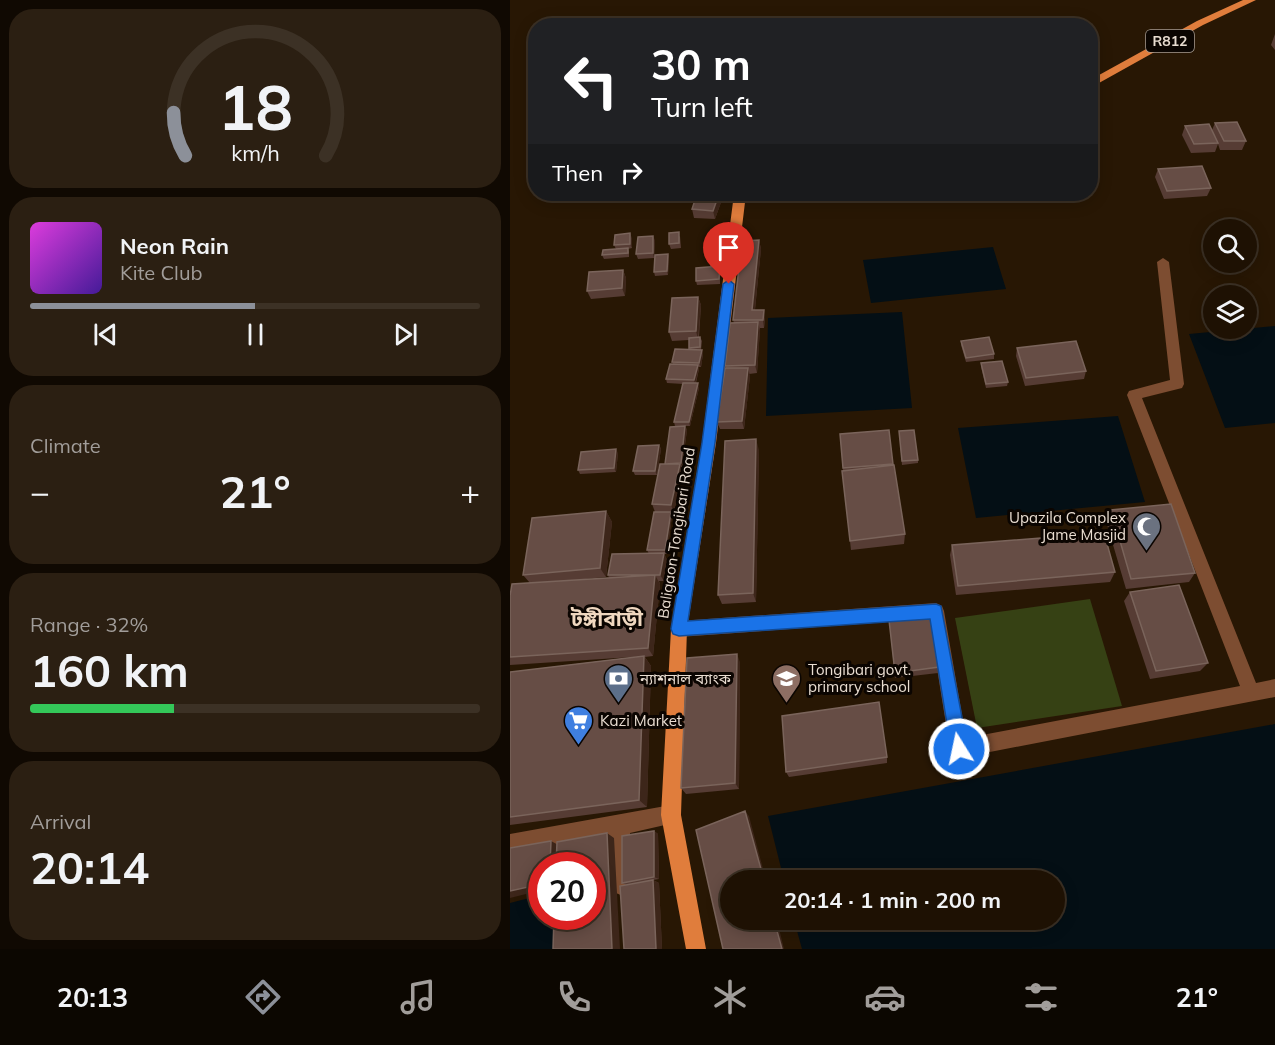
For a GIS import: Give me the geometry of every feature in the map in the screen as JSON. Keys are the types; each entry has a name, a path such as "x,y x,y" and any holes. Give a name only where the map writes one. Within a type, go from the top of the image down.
{"main road":[{"name":"R812","path":"1098,81 1200,24 1251,0"},
{"name":"Baligaon-Tongibari Road","path":"696,949 671,815 679,629 708,443 739,201"}],"street":[{"path":"1163,262 1177,384 1134,395 1251,693"},
{"path":"679,629 936,611 959,749 1275,688"},
{"path":"510,844 671,815"},
{"path":"620,826 624,904"}],"green space":[{"path":"1090,599 1122,706 977,728 955,618"}],"shaded area":[{"path":"993,247 1006,289 871,303 863,260"},
{"path":"902,312 912,408 766,416 768,318"},
{"path":"1275,326 1275,423 1225,428 1189,334 1203,333 1203,339 1257,339 1257,328"},
{"path":"1118,416 1145,502 976,518 958,428"},
{"path":"1275,724 1275,949 802,949 797,930 1065,930 1065,870 782,870 768,816"},
{"path":"528,898 528,930 556,930 555,949 510,949 510,903"}],"building":[{"path":"1237,122 1246,141 1224,141 1215,123"},
{"path":"1209,124 1218,143 1194,144 1185,126"},
{"path":"1202,166 1211,188 1167,191 1158,169"},
{"path":"695,201 717,201 713,211 692,209"},
{"path":"679,232 679,243 669,244 669,233"},
{"path":"630,233 630,244 614,245 615,235"},
{"path":"653,236 653,253 636,254 638,237"},
{"path":"759,240 752,310 764,310 763,320 733,320 742,241"},
{"path":"714,244 725,244 724,265 711,265"},
{"path":"628,248 628,253 602,255 603,250"},
{"path":"668,254 667,271 654,272 655,255"},
{"path":"720,266 719,279 696,281 696,268"},
{"path":"623,270 622,288 587,291 589,272"},
{"path":"698,297 696,331 669,332 672,298"},
{"path":"758,322 755,365 725,366 730,323"},
{"path":"700,337 700,347 689,348 689,338"},
{"path":"989,337 994,354 966,358 961,341"},
{"path":"1076,341 1086,371 1026,378 1017,348"},
{"path":"675,349 702,350 699,363 672,362"},
{"path":"1002,361 1008,382 986,384 981,363"},
{"path":"670,364 698,365 694,380 666,379"},
{"path":"725,368 748,368 742,421 717,422"},
{"path":"683,383 698,383 689,422 674,422"},
{"path":"685,426 681,463 665,464 670,427"},
{"path":"889,430 893,464 843,468 840,434"},
{"path":"914,430 918,460 902,461 899,431"},
{"path":"756,439 753,593 718,595 725,441"},
{"path":"659,445 655,471 633,471 638,446"},
{"path":"616,449 614,468 578,470 581,452"},
{"path":"660,464 680,464 671,505 652,504"},
{"path":"894,465 905,534 850,541 842,471"},
{"name":"Upazila Complex Jame Masjid","path":"1171,504 1195,573 1131,579 1111,510"},
{"path":"606,511 600,568 523,575 532,518"},
{"path":"654,512 671,512 665,550 647,550"},
{"path":"1104,533 1115,572 958,586 952,545"},
{"path":"664,553 660,575 608,575 612,554"},
{"path":"655,575 648,648 510,657 512,584"},
{"path":"1179,585 1208,663 1156,671 1130,592"},
{"path":"931,616 939,667 895,673 889,620"},
{"path":"737,654 735,783 681,788 687,658"},
{"name":"Kazi Market","path":"644,656 639,800 510,817 510,672"},
{"path":"879,702 887,757 786,772 782,716"},
{"path":"745,811 761,870 720,870 720,930 777,930 782,949 723,949 696,830"},
{"path":"654,831 654,877 622,883 622,836"},
{"path":"607,833 612,949 553,949 554,930 606,930 606,852 557,852 557,842"},
{"path":"551,841 551,852 528,852 528,887 510,891 510,848"},
{"path":"653,880 656,949 624,949 620,886"}],"place":[{"name":"Upazila Complex Jame Masjid","path":"1147,552"},
{"name":"ন্যাশনাল ব্যাংক","path":"619,704"},
{"name":"Tongibari govt. primary school","path":"787,704"},
{"name":"Kazi Market","path":"579,746"}],"district":[{"name":"টঙ্গীবাড়ী","path":"607,618"}],"route":[{"path":"729,284 708,443 679,629 936,611 959,749"}]}
